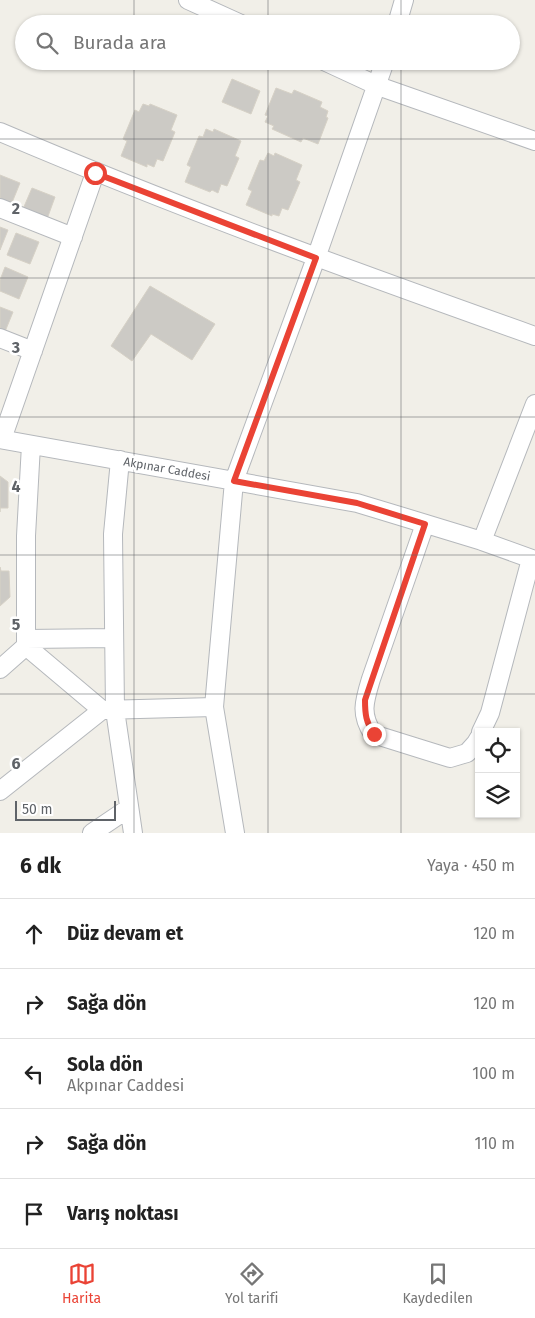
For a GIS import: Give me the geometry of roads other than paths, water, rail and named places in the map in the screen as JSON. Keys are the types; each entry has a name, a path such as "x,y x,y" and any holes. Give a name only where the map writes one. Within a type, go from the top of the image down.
{"street":[{"path":"188,0 221,15"},
{"path":"400,15 404,0"},
{"path":"343,70 378,86 535,141"},
{"path":"235,833 214,707 234,481 382,70"},
{"path":"0,132 95,173 316,258 535,336"},
{"path":"1,439 95,173"},
{"path":"0,208 73,237"},
{"path":"0,338 33,351"},
{"path":"482,541 535,404"},
{"name":"Akpınar Caddesi","path":"1,439 357,503 482,541 533,560"},
{"path":"26,642 26,536 31,445"},
{"path":"120,460 113,534 114,638 108,710 130,808 133,833"},
{"path":"425,524 371,680 365,700 364,716 374,734 450,758 467,753 475,744"},
{"path":"484,728 490,712 533,560"},
{"path":"1,668 26,642 114,638"},
{"path":"26,642 108,710"},
{"path":"0,791 108,710 214,707"},
{"path":"92,833 130,808"}]}
